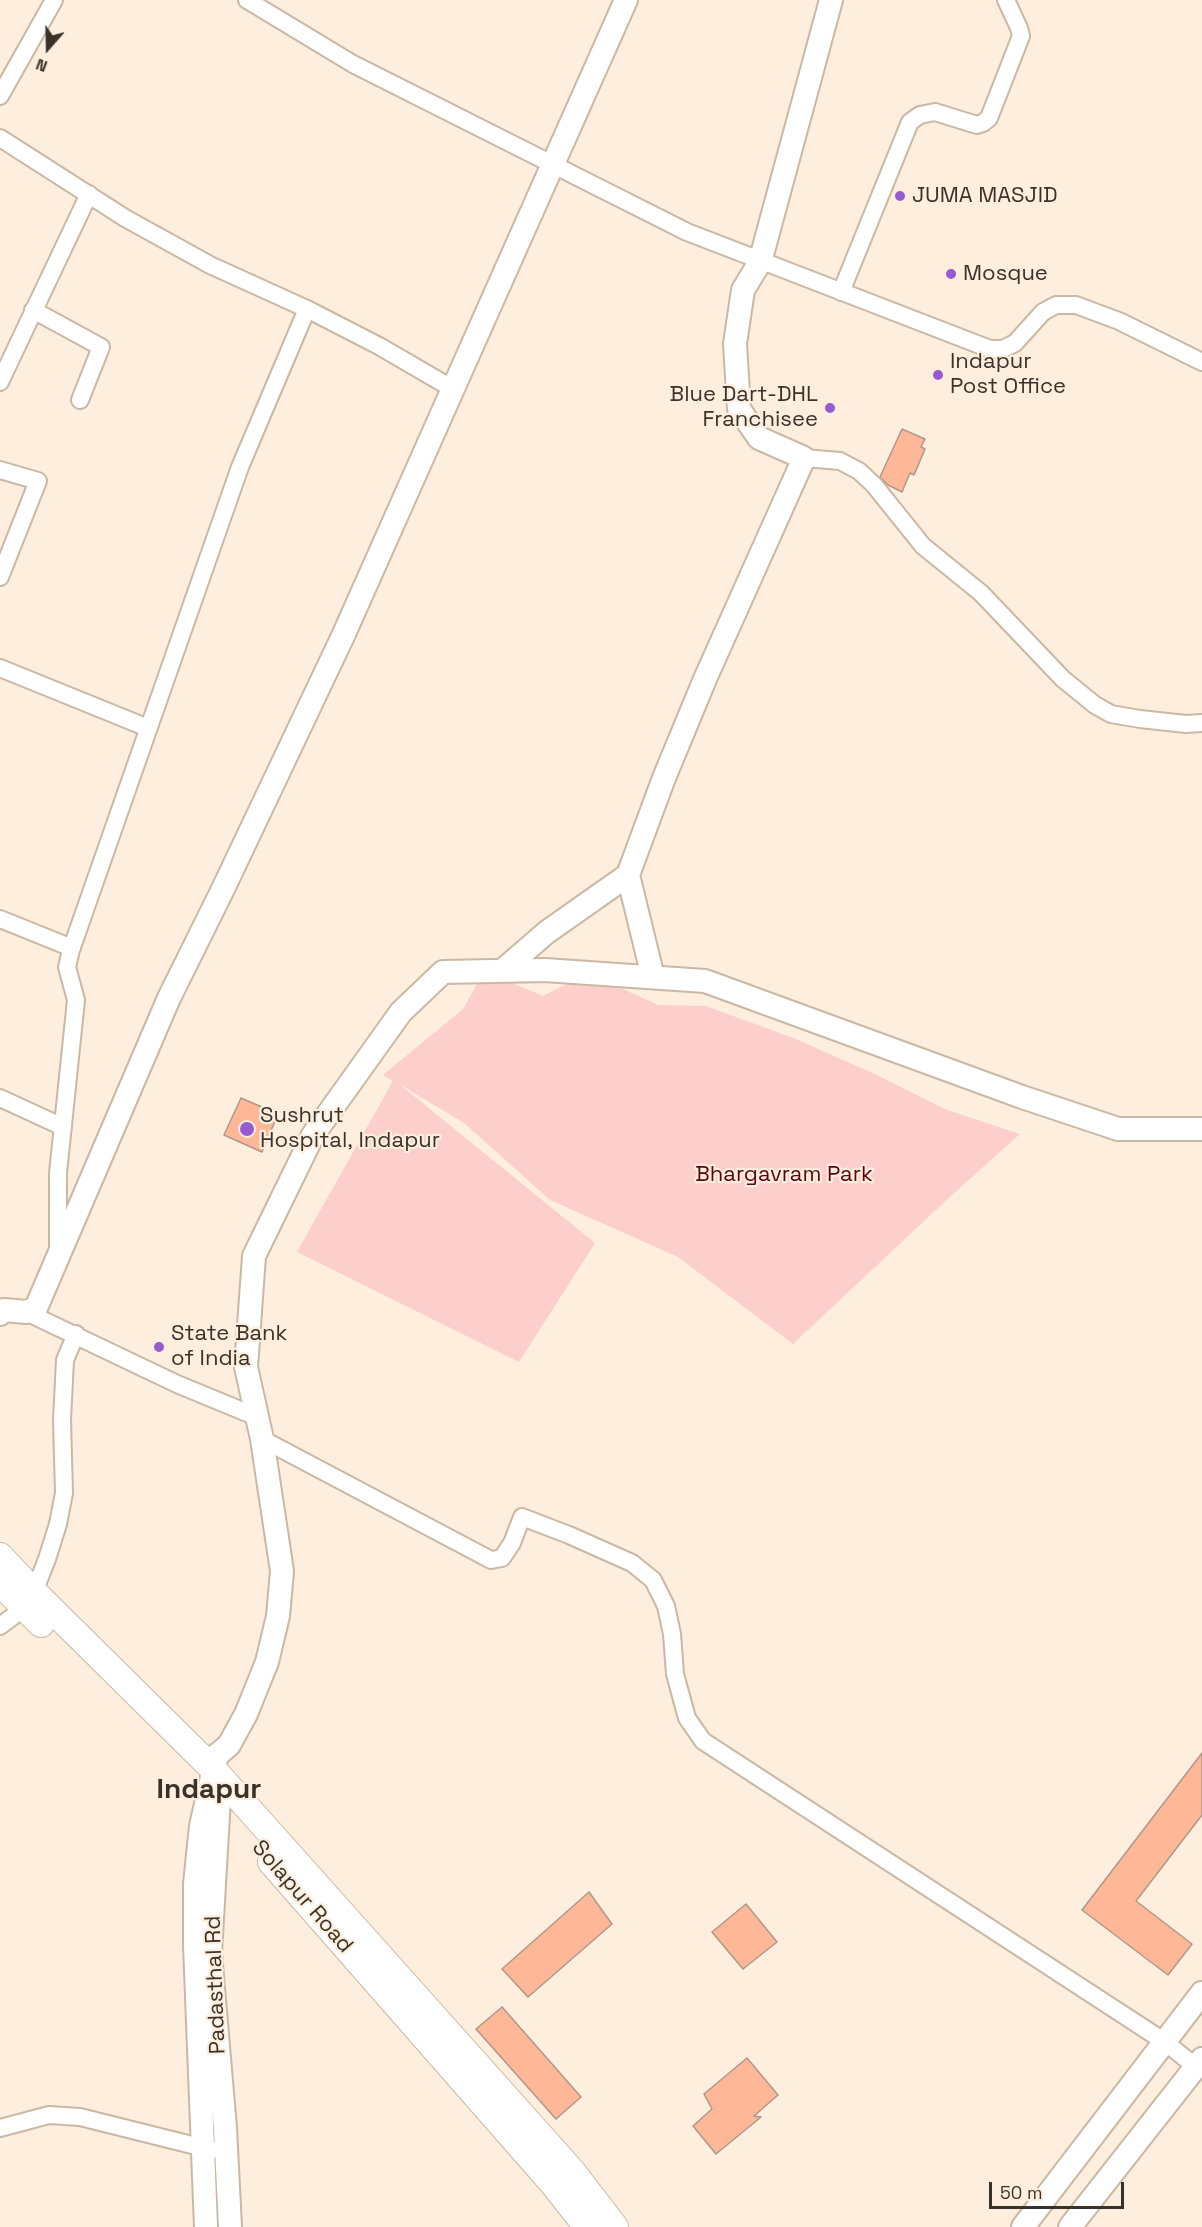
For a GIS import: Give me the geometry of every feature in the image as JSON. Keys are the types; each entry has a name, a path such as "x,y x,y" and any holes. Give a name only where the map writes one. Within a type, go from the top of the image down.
{"main road":[{"path":"0,1556 29,1600"},
{"name":"Solapur Road","path":"0,1583 29,1600 216,1786 563,2178 587,2227"},
{"path":"563,2178 615,2227"}],"street":[{"path":"0,96 54,0"},
{"path":"247,0 353,64 552,166 687,232 760,262 990,349 1003,349 1015,343 1043,312 1056,305 1076,305 1119,321 1202,362"},
{"path":"8,1311 36,1308 169,998 224,889 343,636 626,0"},
{"path":"831,0 760,262 743,290 735,344 739,409 759,438 804,458 840,461 859,471 874,485 923,546 981,592 1063,679 1095,705 1111,714 1140,719 1186,724 1202,723"},
{"path":"841,292 909,122 920,115 935,112 977,125 989,118 1021,36 1006,0"},
{"path":"0,138 125,218 210,265 307,309 379,346 453,389"},
{"path":"0,382 4,359 33,310 89,194"},
{"path":"58,1254 58,1173 76,1000 67,967 72,948 240,467 307,309"},
{"path":"33,310 101,347 80,400"},
{"path":"653,978 628,875 664,777 705,679 804,458"},
{"path":"0,470 38,481 0,577"},
{"path":"0,668 148,728"},
{"path":"503,970 547,932 628,875"},
{"path":"0,919 72,948"},
{"path":"259,1428 246,1367 254,1256 313,1135 401,1012 443,972 545,969 705,981 1011,1093 1118,1129 1202,1129"},
{"path":"0,1098 63,1127"},
{"path":"8,1311 76,1335 177,1384 259,1428 490,1560 502,1558 512,1543 522,1517 632,1563 653,1580 666,1606 672,1634 675,1674 687,1718 703,1741 1199,2063 1070,2227"},
{"path":"0,1626 29,1600 47,1559 58,1524 64,1493 62,1420 65,1360 76,1335"},
{"name":"Padasthal Rd","path":"206,2227 202,2148 203,1961 216,1786 230,1760 229,1744 246,1714 267,1662 278,1616 282,1571 259,1428"},
{"name":"Padasthal Rd","path":"203,1961 226,2153 230,2227"},
{"path":"1023,2227 1202,1993"},
{"path":"0,2128 49,2115 80,2117 226,2153"},
{"path":"1040,2206 1065,2227"}],"green space":[{"name":"Bhargavram Park","path":"484,971 543,996 588,973 658,1005 706,1006 796,1039 947,1110 1020,1134 793,1344 678,1257 550,1200 464,1123 399,1084 595,1243 519,1362 297,1252 393,1081 383,1075 463,1009"}],"building":[{"path":"902,429 925,439 921,447 925,449 914,475 910,473 902,492 888,485 880,477"},
{"path":"241,1098 278,1114 262,1152 224,1135"},
{"path":"1202,1753 1202,1815 1136,1901 1192,1944 1168,1975 1082,1910"},
{"path":"589,1892 612,1924 528,1997 502,1969"},
{"path":"746,1904 777,1942 743,1969 712,1932"},
{"path":"502,2007 581,2097 556,2119 476,2029"},
{"path":"747,2058 778,2095 754,2116 761,2117 716,2154 693,2126 712,2109 704,2094"}],"place":[{"name":"JUMA MASJID","path":"900,196"},
{"name":"Mosque","path":"951,274"},
{"name":"Indapur Post Office","path":"938,375"},
{"name":"Blue Dart-DHL Franchisee","path":"830,408"},
{"name":"Sushrut Hospital, Indapur","path":"247,1129"},
{"name":"State Bank of India","path":"159,1347"}],"district":[{"name":"Indapur","path":"209,1790"}]}
